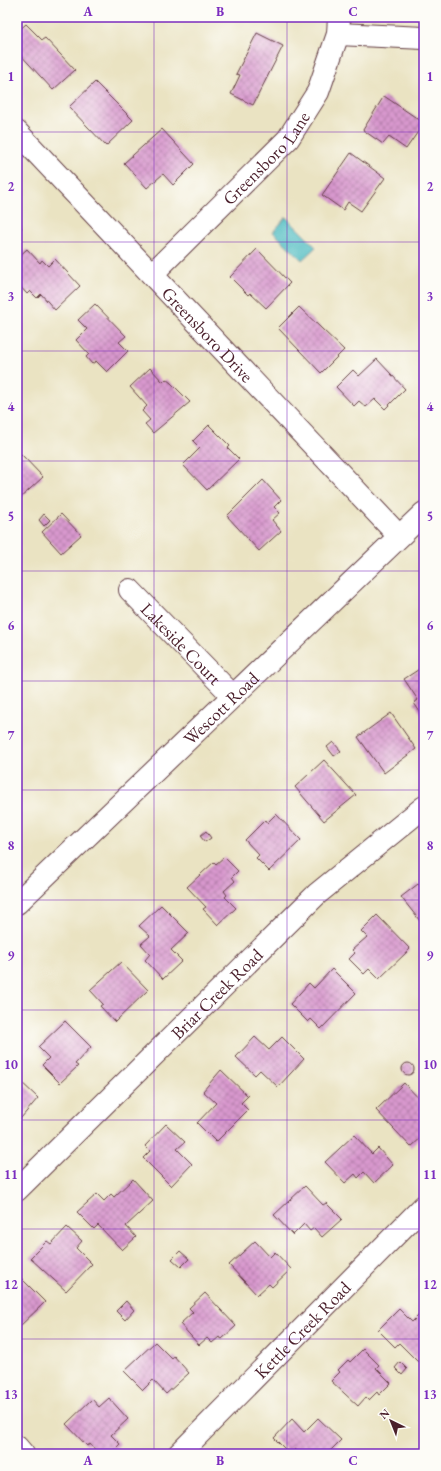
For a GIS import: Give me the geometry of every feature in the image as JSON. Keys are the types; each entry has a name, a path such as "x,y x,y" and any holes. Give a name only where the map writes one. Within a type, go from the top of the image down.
{"street":[{"path":"338,26 424,38"},
{"name":"Greensboro Lane","path":"152,274 288,139 318,92 338,26"},
{"name":"Greensboro Drive","path":"17,132 399,536"},
{"name":"Wescott Road","path":"17,903 424,513"},
{"name":"Lakeside Court","path":"130,590 233,696"},
{"name":"Briar Creek Road","path":"17,1190 317,894 424,807"},
{"name":"Kettle Creek Road","path":"179,1454 424,1206"},
{"path":"17,1447 23,1454"}],"water":[{"path":"286,217 316,247 302,260 273,232"}],"building":[{"path":"17,17 21,19 17,23"},
{"path":"26,24 42,40 45,38 75,70 53,90 17,51 17,32"},
{"path":"257,33 283,46 253,105 231,94 240,75 236,74"},
{"path":"95,82 133,120 106,146 69,107"},
{"path":"384,96 424,123 406,149 389,137 383,144 363,130"},
{"path":"162,129 194,164 173,185 163,174 147,188 124,163"},
{"path":"351,153 385,178 361,211 348,202 343,210 322,195"},
{"path":"17,223 22,228 17,232"},
{"path":"27,249 40,263 42,260 48,266 55,259 80,286 55,310 41,294 37,298 30,291 27,294 17,283 20,279 17,276 17,258"},
{"path":"257,249 290,283 266,308 250,293 248,295 230,277"},
{"path":"95,304 126,336 119,342 128,351 107,372 96,361 92,364 86,357 89,354 76,340 87,329 78,320"},
{"path":"299,307 344,350 321,373 278,328"},
{"path":"377,359 405,389 385,409 375,399 366,407 359,401 354,406 336,387 353,370 359,376"},
{"path":"150,368 163,382 166,379 190,402 153,433 145,424 150,420 142,411 147,406 130,387"},
{"path":"209,425 230,446 228,448 239,459 207,490 183,465 200,448 193,441"},
{"path":"21,454 43,477 17,501 17,458"},
{"path":"263,480 281,500 274,507 280,513 272,520 281,531 259,551 227,516"},
{"path":"44,514 50,520 44,526 39,520"},
{"path":"61,514 81,535 61,553 42,532"},
{"path":"424,666 424,718 414,703 418,700 404,679"},
{"path":"391,713 416,749 384,773 358,737"},
{"path":"333,742 341,751 334,756 327,747"},
{"path":"324,760 356,795 324,821 295,787"},
{"path":"276,814 301,840 269,871 256,858 259,855 245,840 265,820 267,823"},
{"path":"206,831 211,838 205,842 200,836"},
{"path":"224,857 238,871 232,877 235,881 224,891 227,895 225,897 236,908 218,925 203,909 206,907 187,887 214,862 216,864"},
{"path":"418,884 421,887 424,884 424,926 401,897"},
{"path":"161,905 189,933 171,950 182,961 163,979 145,960 150,954 141,944 150,936 139,926"},
{"path":"377,915 410,949 379,979 369,969 364,974 349,959 355,953 352,950 367,937 361,931"},
{"path":"121,962 148,990 115,1022 100,1006 103,1004 90,990"},
{"path":"332,969 356,993 321,1029 311,1019 308,1022 290,1004 309,983 314,988"},
{"path":"65,1021 91,1047 75,1064 78,1066 60,1083 42,1065 49,1058 38,1047"},
{"path":"255,1037 269,1050 282,1037 304,1059 278,1087 260,1070 255,1075 236,1057"},
{"path":"406,1063 410,1063 414,1069 410,1075 406,1075 402,1071 402,1067"},
{"path":"221,1070 248,1096 241,1103 248,1110 216,1142 197,1123 216,1103 203,1091"},
{"path":"17,1078 38,1098 21,1118 19,1116 17,1118"},
{"path":"404,1083 424,1104 424,1135 411,1147 376,1110"},
{"path":"166,1124 185,1142 177,1149 192,1164 171,1186 143,1158 150,1151 145,1146"},
{"path":"354,1135 372,1154 378,1148 393,1165 374,1183 364,1172 358,1178 355,1174 345,1183 325,1162"},
{"path":"133,1179 153,1201 126,1226 136,1237 122,1250 98,1225 94,1229 77,1212 97,1194 104,1201 111,1194 114,1197"},
{"path":"305,1186 323,1205 326,1203 342,1219 322,1237 314,1228 310,1231 304,1224 293,1235 274,1215"},
{"path":"67,1227 82,1241 76,1248 92,1264 66,1291 30,1258 47,1241 51,1244"},
{"path":"255,1241 270,1257 275,1252 291,1269 272,1287 269,1284 257,1295 229,1265"},
{"path":"180,1251 189,1259 181,1267 172,1259"},
{"path":"17,1274 45,1302 17,1329"},
{"path":"205,1293 236,1326 222,1339 219,1337 212,1343 207,1338 199,1345 180,1324 193,1312 189,1308"},
{"path":"126,1301 134,1310 125,1320 116,1311"},
{"path":"399,1309 412,1322 424,1310 424,1356 418,1362 399,1343 395,1347 378,1330"},
{"path":"155,1342 172,1359 174,1356 189,1373 166,1394 153,1380 143,1390 124,1371"},
{"path":"363,1349 379,1365 376,1368 391,1383 379,1395 377,1392 369,1400 366,1397 358,1406 331,1381 340,1372 338,1370 348,1360 350,1362"},
{"path":"400,1362 407,1369 402,1375 395,1368"},
{"path":"109,1398 128,1419 111,1435 120,1444 110,1454 99,1454 90,1444 87,1446 66,1424 92,1399 99,1407"},
{"path":"318,1418 341,1440 327,1454 301,1454 295,1449 290,1454 274,1438 292,1419 304,1432"}]}
